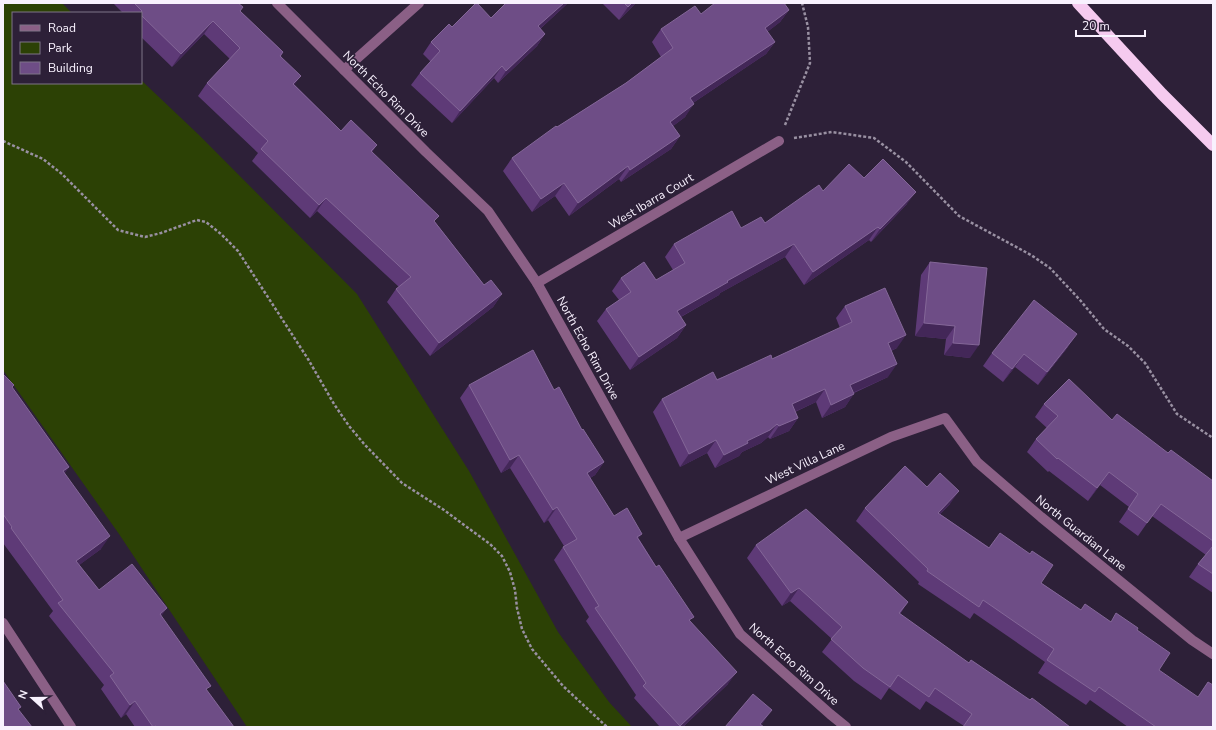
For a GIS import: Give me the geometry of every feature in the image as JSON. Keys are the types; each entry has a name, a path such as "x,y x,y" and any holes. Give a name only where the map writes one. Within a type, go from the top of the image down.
{"highway":[{"path":"1078,3 1162,94 1213,145"}],"street":[{"name":"North Echo Rim Drive","path":"277,3 426,152 488,211 537,283 678,538 740,634 846,727"},
{"path":"344,70 418,3"},
{"name":"West Ibarra Court","path":"537,283 778,141"},
{"name":"West Villa Lane","path":"678,538 891,437 945,418"},
{"name":"North Guardian Lane","path":"945,418 977,462 1040,517 1192,640 1213,654"},
{"path":"3,623 71,727"}],"path":[{"path":"778,141 810,63 808,27 802,3"},
{"path":"778,141 832,132 874,138 906,162 959,216 1031,255 1050,268 1080,300 1104,329 1128,346 1145,363 1177,414 1213,438"},
{"path":"3,141 42,158 62,174 118,230 145,237 197,220 206,222 221,234 238,251 245,261 308,359 348,426 402,483 444,510 490,544 502,556 510,572 515,590 517,608 522,629 532,650 563,686 607,727"}],"green space":[{"path":"3,3 62,3 71,12 12,12 12,84 142,84 142,81 199,135 357,294 469,471 558,632 609,702 632,727 247,727 119,534 3,370"}],"building":[{"path":"134,3 238,3 243,7 240,11 283,52 280,56 301,76 293,84 341,131 351,120 377,145 371,151 439,216 434,221 484,285 491,280 502,294 439,343 396,289 411,277 326,198 319,205 261,149 268,141 207,83 240,48 213,21 181,54 142,16 142,11"},
{"path":"476,3 491,18 506,3 564,3 538,26 545,34 506,71 502,66 460,111 420,73 440,51 431,42 449,24 452,27"},
{"path":"624,3 632,3 628,7"},
{"path":"715,3 784,3 789,10 765,28 775,42 690,98 694,104 670,122 680,136 630,170 628,166 578,203 564,183 541,199 512,158 556,126 557,127 626,83 673,48 661,29 695,6 701,14"},
{"path":"883,159 916,192 880,229 878,227 813,272 794,244 677,311 686,325 639,357 606,309 631,292 621,278 644,262 656,280 685,263 674,244 732,211 741,228 761,217 765,223 819,185 823,191 849,164 864,178"},
{"path":"930,262 987,268 979,345 953,343 955,326 924,323"},
{"path":"885,288 906,335 888,343 897,364 850,385 854,394 831,405 825,389 792,404 798,418 779,426 777,424 770,430 747,441 748,443 724,455 716,440 689,454 662,399 713,372 717,380 771,355 772,359 852,322 845,306"},
{"path":"1034,300 1077,334 1047,372 1024,354 1012,369 992,353"},
{"path":"533,350 554,390 559,387 582,430 583,429 604,462 587,473 614,516 627,508 642,534 637,537 656,567 659,565 694,617 689,620 737,672 680,726 643,686 646,683 595,608 599,606 563,547 577,539 557,507 553,510 519,455 510,460 469,385"},
{"path":"3,374 14,385 12,387 69,467 63,471 110,536 76,561 99,590 132,564 167,608 160,614 211,686 206,689 234,727 153,727 135,701 130,705 110,676 114,673 58,603 63,600 11,528 12,527 3,514"},
{"path":"1069,379 1112,420 1117,414 1168,453 1171,450 1213,481 1213,541 1161,504 1147,523 1128,509 1138,494 1109,472 1097,488 1058,458 1057,459 1036,439 1058,416 1044,404"},
{"path":"905,466 927,487 940,473 959,491 938,513 989,548 1000,533 1030,554 1032,551 1053,565 1041,583 1081,610 1085,604 1111,622 1116,613 1138,628 1137,630 1170,653 1159,670 1198,697 1208,682 1213,685 1213,727 1156,727 1099,687 1095,692 1047,660 1054,649 983,600 979,607 927,571 928,569 865,508"},
{"path":"806,509 908,602 899,613 969,663 971,660 1030,700 1032,698 1070,727 963,727 972,714 935,688 929,697 898,675 890,687 863,668 831,639 842,627 799,588 791,593 756,545"},
{"path":"1213,546 1213,574 1198,564"},
{"path":"3,681 21,707 18,709 32,727 3,727"},
{"path":"753,694 772,710 760,724 764,727 725,727"}]}
